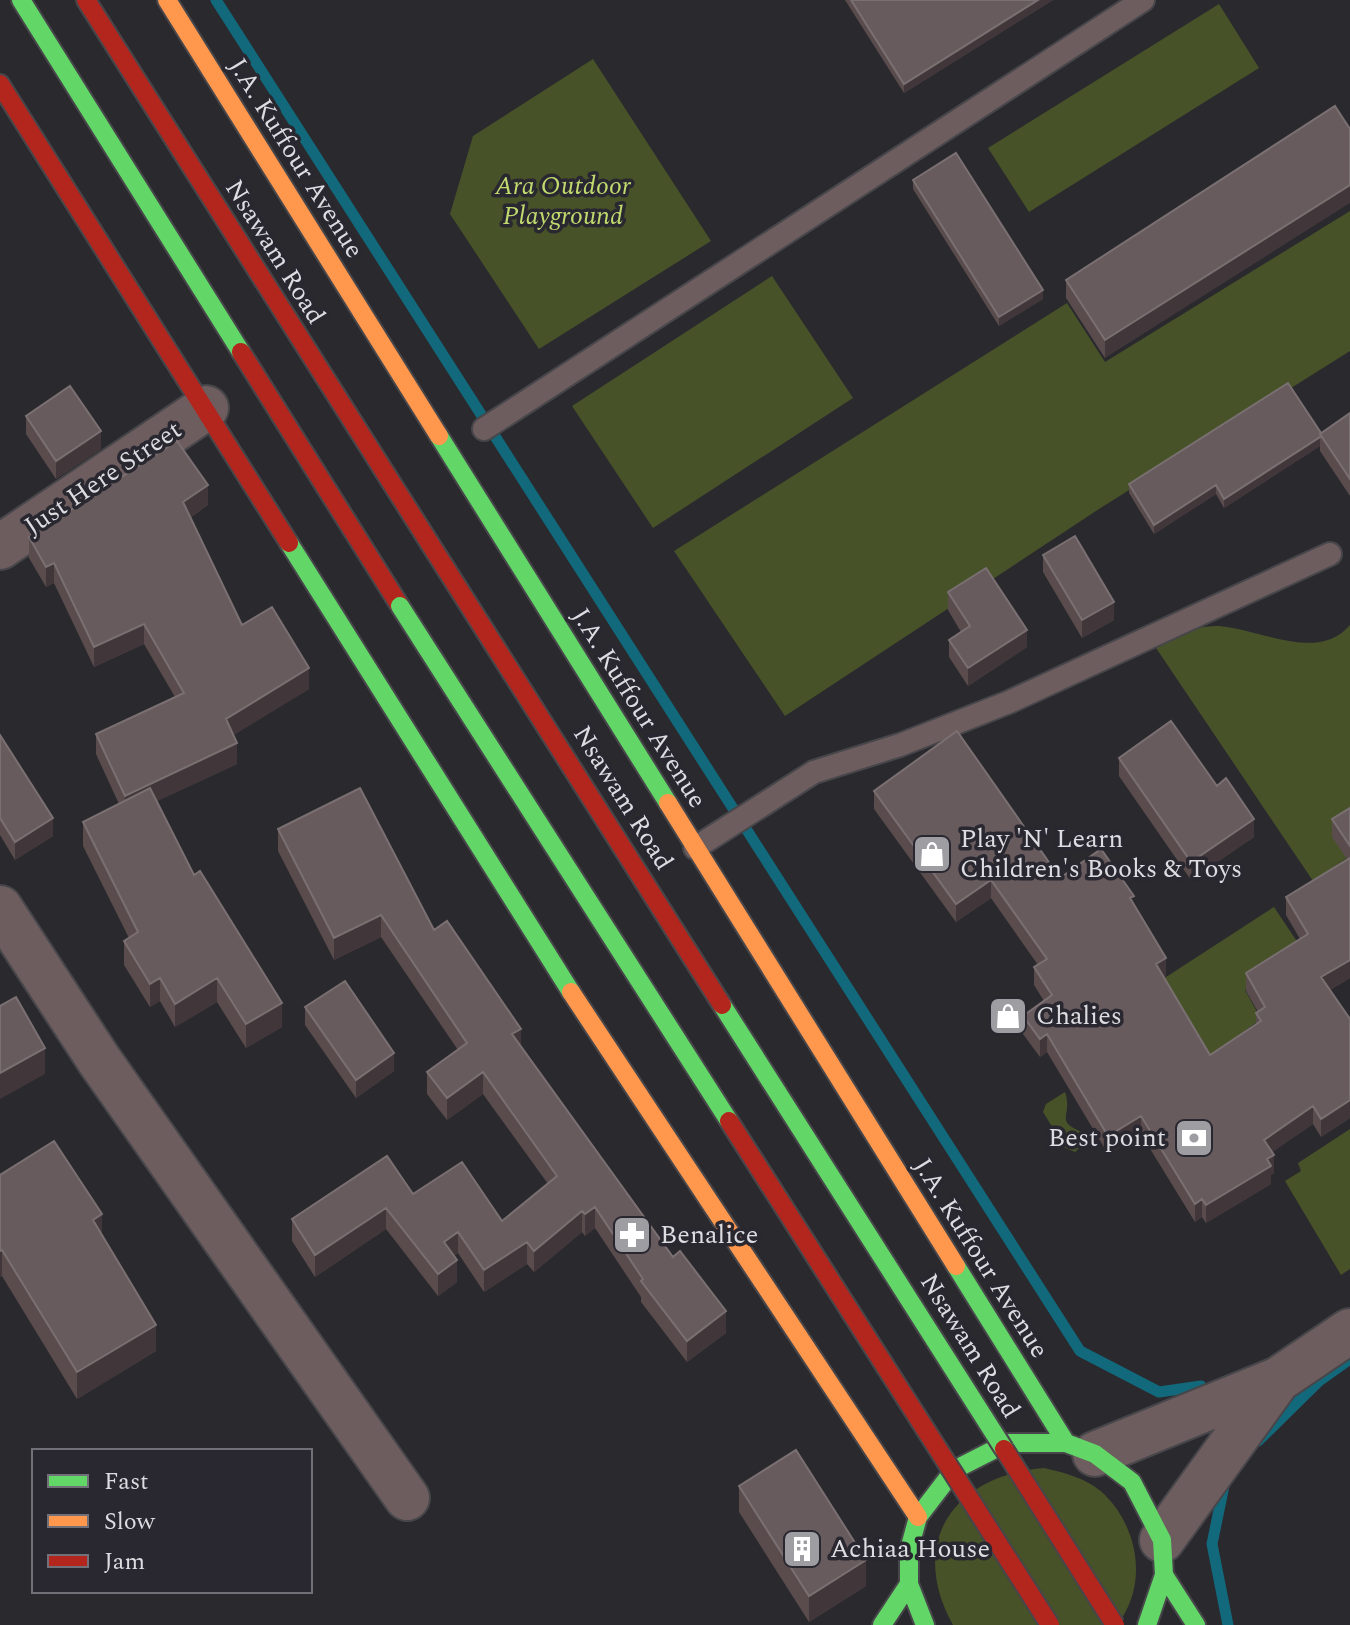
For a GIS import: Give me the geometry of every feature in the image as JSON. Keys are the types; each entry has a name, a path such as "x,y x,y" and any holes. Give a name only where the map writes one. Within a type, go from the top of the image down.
{"main road":[{"path":"21,0 400,606 1050,1625"},
{"name":"Nsawam Road","path":"86,0 1115,1625"},
{"name":"J.A. Kuffour Avenue","path":"167,0 695,848 1081,1448"},
{"path":"0,84 602,1042 918,1517"},
{"path":"925,1625 909,1584 909,1550 918,1517 954,1470 1007,1443 1081,1448 1132,1482 1196,1625"},
{"path":"1147,1625 1163,1557"},
{"path":"882,1625 909,1584"}],"street":[{"name":"Just Here Street","path":"0,547 206,408"},
{"path":"0,908 99,1060 407,1498"},
{"path":"1081,1448 1279,1379 1350,1331"},
{"path":"1163,1557 1279,1379"}],"lane":[{"path":"484,429 1143,0"},
{"path":"695,848 814,772 900,745 1009,702 1330,554"}],"green space":[{"path":"1219,4 1259,68 1029,212 988,148"},
{"name":"Ara Outdoor Playground","path":"593,59 711,241 539,349 450,214 473,136"},
{"path":"1350,211 1350,351 1099,509 785,716 674,551 1067,303 1105,362"},
{"path":"772,276 853,398 653,528 572,406"},
{"path":"1350,625 1350,856 1313,881 1152,642 1194,629 1219,626 1288,641 1322,642 1337,636"},
{"path":"1274,907 1320,976 1266,977 1245,990 1261,1019 1209,1057 1163,979"},
{"path":"1065,1092 1067,1123 1093,1136 1075,1152 1065,1148 1043,1112 1046,1104"},
{"path":"1350,1129 1350,1269 1341,1275 1285,1181 1301,1171 1298,1163"},
{"path":"1044,1468 1077,1477 1099,1489 1126,1524 1132,1541 1136,1576 1127,1610 1117,1625 953,1625 940,1595 935,1566 938,1541 948,1518 964,1499 985,1484 1012,1473"}],"building":[{"path":"851,0 1038,0 904,84"},
{"path":"1335,106 1350,129 1350,185 1105,340 1066,280"},
{"path":"956,153 1043,290 999,317 913,180"},
{"path":"1288,383 1321,433 1320,437 1224,499 1216,485 1154,525 1129,484"},
{"path":"70,386 101,431 56,461 26,416"},
{"path":"1350,413 1350,479 1320,434"},
{"path":"177,441 208,485 183,502 242,625 272,607 309,668 226,719 237,743 125,796 96,734 184,693 144,624 94,647 54,563 46,567 29,537"},
{"path":"1075,536 1114,602 1082,620 1043,555"},
{"path":"986,568 1027,630 968,668 949,640 970,626 948,592"},
{"path":"1171,721 1217,786 1226,778 1254,819 1191,862 1119,758"},
{"path":"957,731 1060,878 1101,849 1134,896 1130,898 1166,958 1156,964 1210,1055 1261,1021 1256,1013 1265,1007 1246,973 1308,934 1286,897 1350,858 1350,960 1321,977 1350,1019 1350,1100 1321,1119 1313,1106 1264,1140 1274,1155 1267,1159 1271,1166 1206,1205 1202,1199 1195,1204 1141,1116 1108,1136 1047,1034 1040,1039 1023,1016 1052,995 1034,967 1047,959 991,880 956,904 874,791"},
{"path":"0,735 53,818 15,842 0,818"},
{"path":"150,788 194,875 200,871 282,1003 246,1024 217,978 175,1004 160,978 150,984 124,941 138,932 83,822"},
{"path":"360,788 434,930 447,921 521,1029 512,1034 673,1257 680,1251 726,1311 687,1341 641,1281 643,1279 595,1207 585,1214 582,1211 534,1251 527,1242 484,1270 458,1232 444,1242 457,1260 438,1274 386,1208 315,1255 292,1219 387,1156 413,1194 462,1162 502,1221 557,1176 483,1072 447,1098 427,1072 467,1043 381,915 334,938 278,829"},
{"path":"1350,808 1350,846 1332,819"},
{"path":"345,981 394,1053 356,1080 305,1007"},
{"path":"16,997 45,1048 0,1073 0,1006"},
{"path":"54,1141 102,1214 93,1220 156,1325 77,1372 0,1251 0,1175"},
{"name":"Achiaa House","path":"796,1450 866,1560 809,1596 739,1486"}],"waterway":[{"path":"216,0 1080,1351 1159,1392 1201,1386"},
{"path":"1258,1441 1319,1381 1350,1359"},
{"path":"1225,1481 1212,1544 1228,1625"}],"traffic: fast":[{"path":"21,0 241,352"},
{"path":"439,436 668,803"},
{"path":"289,543 571,992"},
{"path":"400,606 729,1121"},
{"path":"722,1005 1004,1449"},
{"path":"956,1266 1066,1443"},
{"path":"925,1625 909,1584 909,1550 918,1517 954,1470 1007,1443 1066,1443 1095,1454 1132,1482 1162,1540 1164,1575 1147,1625"},
{"path":"1164,1575 1196,1625"},
{"path":"882,1625 909,1584"}],"traffic: slow":[{"path":"167,0 439,436"},
{"path":"668,803 956,1266"},
{"path":"571,992 918,1517"}],"traffic: jam":[{"path":"86,0 446,569"},
{"path":"0,84 289,543"},
{"path":"241,352 400,606"},
{"path":"446,569 722,1005"},
{"path":"729,1121 1050,1625"},
{"path":"1004,1449 1115,1625"}],"place":[{"name":"Play 'N' Learn Children's Books & Toys","path":"932,854"},
{"name":"Chalies","path":"1008,1016"},
{"name":"Best point","path":"1194,1138"},
{"name":"Benalice","path":"632,1235"},
{"name":"Achiaa House","path":"802,1549"}]}
